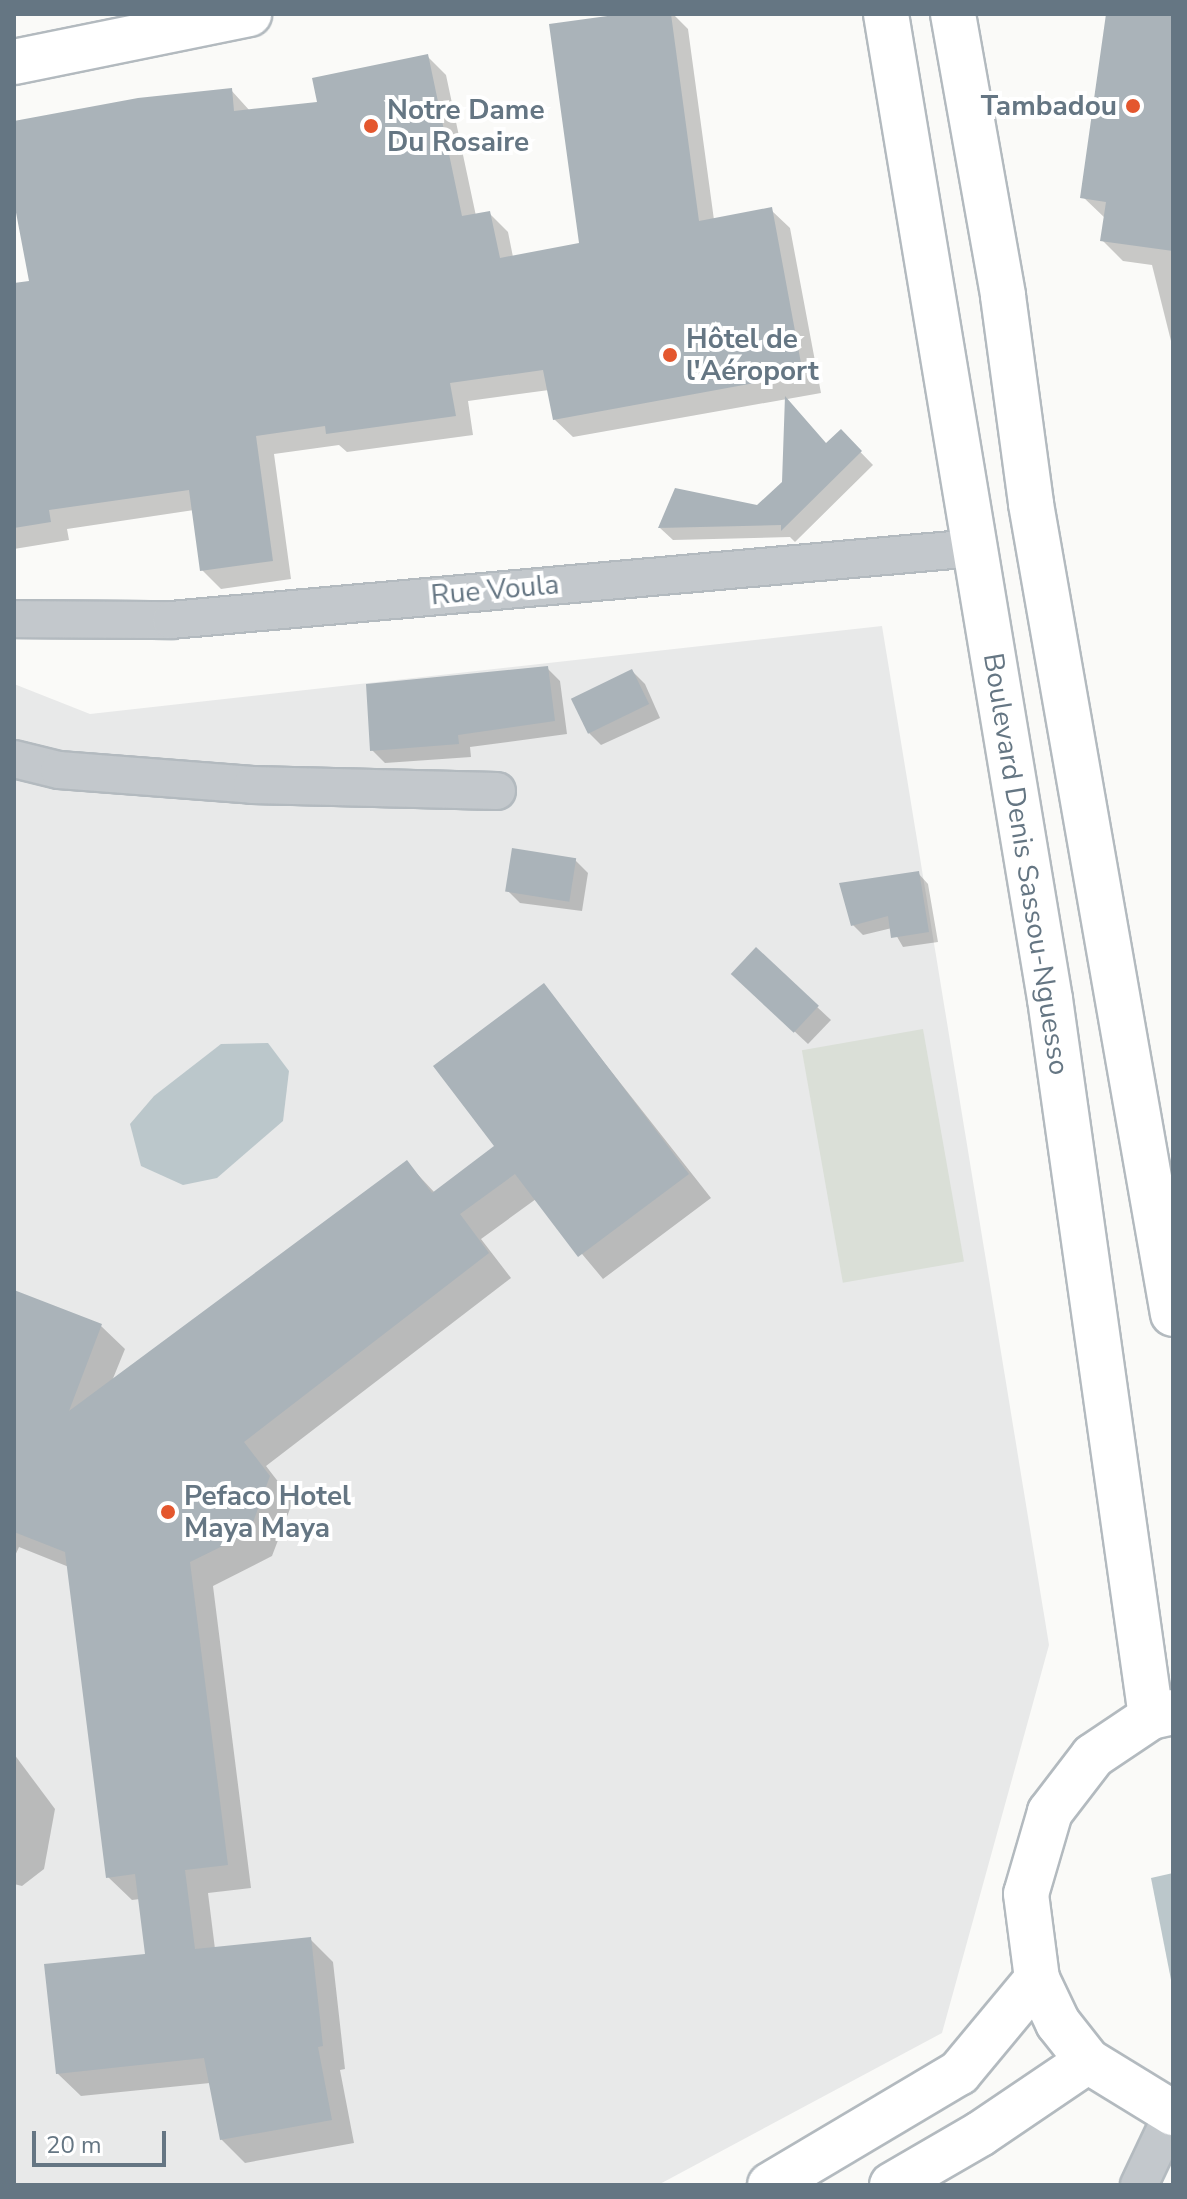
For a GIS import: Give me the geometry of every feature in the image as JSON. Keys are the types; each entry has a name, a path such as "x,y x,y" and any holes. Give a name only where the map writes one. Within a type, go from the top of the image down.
{"main road":[{"path":"14,62 249,14"},
{"name":"Boulevard Denis Sassou-Nguesso","path":"886,14 1050,999 1162,1715"},
{"path":"953,14 1003,296 1031,504 1173,1314"},
{"path":"1162,1715 1093,1756 1050,1812 1026,1894 1037,1979 1058,2023 1088,2061 1173,2113"},
{"path":"770,2185 959,2073 1037,1979"},
{"path":"892,2185 980,2134 1088,2061"}],"street":[{"name":"Rue Voula","path":"14,619 171,620 975,548"},
{"path":"14,759 59,770 252,785 497,791"},
{"path":"1139,2185 1173,2113"}],"shaded area":[{"path":"882,626 1049,1645 942,2033 658,2185 14,2185 14,684 90,714"},
{"path":"923,1029 964,1261 843,1283 802,1050"},
{"path":"268,1043 289,1071 283,1121 217,1178 183,1185 141,1166 130,1124 154,1096 221,1044"},
{"path":"1173,1873 1173,1990 1151,1878"}],"building":[{"path":"622,14 671,14 699,221 772,207 803,374 553,420 543,370 450,383 456,416 326,434 325,426 256,436 273,561 200,571 189,490 49,510 51,522 14,528 14,283 29,281 14,202 14,121 138,98 232,88 234,111 317,102 312,78 428,54 462,216 490,211 500,258 579,243 549,24"},
{"name":"Tambadou","path":"1106,14 1173,14 1173,251 1100,241 1106,202 1080,198"},
{"path":"785,396 826,443 841,429 862,451 781,531 781,525 658,528 675,488 757,505 782,482"},
{"path":"548,666 555,721 458,735 459,744 370,751 366,684"},
{"path":"632,669 649,704 588,734 571,699"},
{"path":"512,848 576,858 569,902 505,891"},
{"path":"919,871 929,932 891,938 888,916 851,926 839,883"},
{"path":"756,947 819,1006 794,1033 731,974"},
{"path":"544,983 689,1174 578,1257 515,1174 460,1214 489,1253 244,1442 270,1476 249,1533 190,1562 228,1865 185,1870 195,1949 311,1937 323,2046 318,2047 332,2120 220,2140 204,2058 56,2074 44,1964 145,1954 135,1874 106,1878 65,1552 14,1532 14,1290 102,1324 69,1411 407,1160 432,1193 494,1146 433,1066"}],"place":[{"name":"Tambadou","path":"1133,106"},
{"name":"Notre Dame Du Rosaire","path":"371,126"},
{"name":"Hôtel de l'Aéroport","path":"670,355"},
{"name":"Pefaco Hotel Maya Maya","path":"168,1512"}]}
